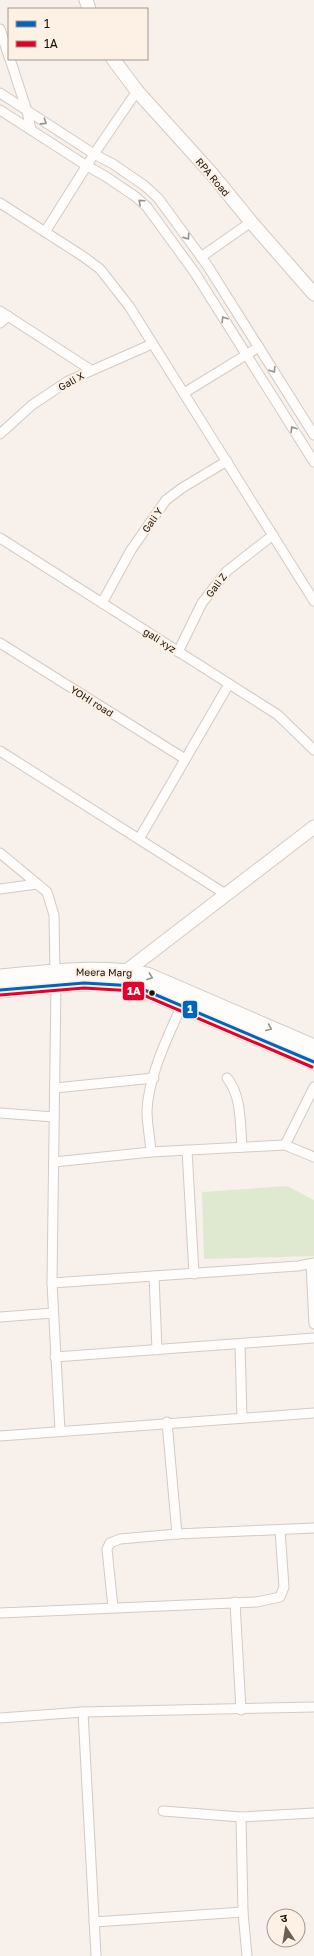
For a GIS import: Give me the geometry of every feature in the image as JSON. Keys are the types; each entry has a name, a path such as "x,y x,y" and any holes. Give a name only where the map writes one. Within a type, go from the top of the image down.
{"main road":[{"name":"Meera Marg","path":"0,990 94,970 128,971 147,975 314,1047"},
{"name":"Meera Marg","path":"0,977 55,978 110,982 135,986 314,1062"}],"street":[{"path":"2,31 8,54"},
{"path":"10,60 27,111 31,130"},
{"name":"RPA Road","path":"114,60 137,92 212,174 251,222 314,294"},
{"path":"46,232 94,154 137,92"},
{"path":"0,93 145,186 158,198 170,212 201,257 314,436"},
{"path":"0,110 136,197 158,221 195,273 314,462"},
{"path":"0,203 84,256 100,269 129,306 314,601"},
{"path":"158,221 170,212"},
{"path":"201,257 251,222"},
{"path":"0,312 91,370"},
{"path":"0,323 8,316"},
{"name":"Gali X","path":"0,434 32,405 68,381 152,344"},
{"path":"184,393 259,347"},
{"name":"Gali Y","path":"102,603 131,550 166,500 182,488 227,461"},
{"name":"Gali Z","path":"178,652 202,603 227,570 273,535"},
{"name":"gali xyz","path":"0,538 278,715 314,750"},
{"name":"YOHI road","path":"0,643 185,759"},
{"path":"139,839 229,684"},
{"path":"0,751 227,895"},
{"path":"110,982 128,971 314,827"},
{"path":"0,853 46,892 54,915 55,1088 52,1283 60,1431"},
{"path":"0,889 37,884"},
{"path":"151,1152 148,1111 154,1078 162,1049 182,1005"},
{"path":"55,1088 154,1078"},
{"path":"227,1078 233,1086 238,1100 242,1147"},
{"path":"285,1145 314,1087"},
{"path":"0,1113 54,1117"},
{"path":"54,1162 151,1152 285,1145 314,1157"},
{"path":"187,1150 194,1274"},
{"path":"52,1283 194,1274 312,1264 314,1324"},
{"path":"154,1276 157,1350"},
{"path":"0,1317 53,1313"},
{"path":"55,1358 314,1338"},
{"path":"240,1344 242,1418"},
{"path":"0,1436 167,1422 314,1413"},
{"path":"167,1422 176,1534"},
{"path":"113,1608 107,1549 110,1543 120,1539 176,1534 314,1528"},
{"path":"0,1613 257,1602 280,1597 284,1588 280,1530"},
{"path":"235,1602 241,1710"},
{"path":"0,1718 83,1712 241,1710 314,1707"},
{"path":"83,1712 96,1956"},
{"path":"163,1811 241,1817 314,1813"},
{"path":"241,1817 243,1912 247,1956"},
{"path":"94,1922 243,1912"}],"green space":[{"path":"287,1186 314,1200 314,1256 204,1259 202,1192"}],"transit line":[{"name":"1","path":"0,990 84,983 135,986 314,1062"},
{"name":"1A","path":"0,995 84,988 134,991 312,1067"}]}
